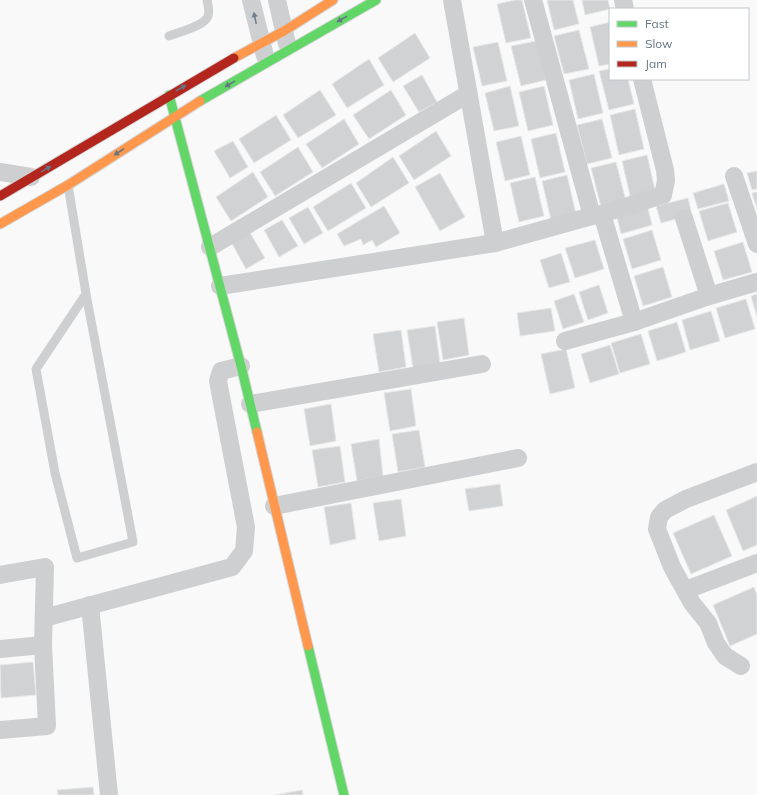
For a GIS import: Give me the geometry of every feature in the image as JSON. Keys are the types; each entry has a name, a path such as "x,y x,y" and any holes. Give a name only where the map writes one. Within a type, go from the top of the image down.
{"street":[{"path":"251,0 266,62"},
{"path":"277,0 288,50"},
{"path":"0,196 169,96 284,31 333,0"},
{"path":"0,224 68,185 174,117 266,62 376,0"},
{"path":"452,0 495,243"},
{"path":"533,0 597,215 634,322"},
{"path":"220,286 495,243 663,195 666,181 665,170 642,80"},
{"path":"210,247 468,94"},
{"path":"169,96 241,366 344,795"},
{"path":"0,172 32,177"},
{"path":"734,176 757,244"},
{"path":"684,218 709,296"},
{"path":"565,341 634,322 709,296 757,282"},
{"path":"250,404 482,364"},
{"path":"44,618 232,567 244,551 246,526 218,382 220,371 241,366"},
{"path":"274,506 518,458"},
{"path":"741,666 725,656 716,643 708,623 692,602 672,567 657,529 658,517 665,510 686,499 757,472"},
{"path":"686,590 757,563"},
{"path":"0,575 45,567 43,645 47,726 0,730"},
{"path":"90,605 109,795"},
{"path":"0,649 43,645"}],"lane":[{"path":"169,36 203,23 208,16 209,8 207,0"},
{"path":"68,185 86,294 133,542 77,558 55,473 36,369 86,294"}],"building":[{"path":"522,0 531,38 506,43 497,4"},
{"path":"547,0 573,0 579,24 554,30"},
{"path":"582,0 608,0 609,9 585,15"},
{"path":"609,22 609,64 599,66 590,27"},
{"path":"579,30 589,69 564,74 554,36"},
{"path":"415,33 430,58 393,82 378,58"},
{"path":"536,41 546,80 521,86 511,46"},
{"path":"498,42 507,81 482,86 473,47"},
{"path":"369,59 384,85 347,108 332,84"},
{"path":"609,69 609,80 628,80 634,104 609,110 599,71"},
{"path":"594,74 603,113 578,119 569,80"},
{"path":"422,75 437,102 419,112 403,86"},
{"path":"510,86 519,126 494,131 485,93"},
{"path":"544,86 553,125 528,131 519,92"},
{"path":"320,90 336,115 298,138 283,115"},
{"path":"391,90 406,115 369,139 353,115"},
{"path":"635,109 644,149 619,155 610,115"},
{"path":"276,115 291,140 254,163 239,139"},
{"path":"344,119 359,144 322,168 306,144"},
{"path":"602,119 612,158 587,164 577,125"},
{"path":"436,131 451,156 414,180 399,156"},
{"path":"556,133 565,172 540,178 531,139"},
{"path":"521,136 530,175 505,181 496,142"},
{"path":"233,141 248,167 230,178 214,151"},
{"path":"298,147 313,172 275,196 260,172"},
{"path":"647,155 656,194 631,200 622,161"},
{"path":"393,157 409,183 371,207 356,183"},
{"path":"616,162 626,201 601,207 591,168"},
{"path":"757,171 757,189 752,190 747,173"},
{"path":"253,172 268,197 231,221 216,197"},
{"path":"440,173 465,217 440,231 415,187"},
{"path":"567,175 576,214 551,220 542,181"},
{"path":"535,177 544,216 519,222 510,183"},
{"path":"351,183 366,208 328,231 313,207"},
{"path":"724,184 729,201 698,209 693,193"},
{"path":"757,192 757,209 752,193"},
{"path":"688,198 692,215 661,223 656,206"},
{"path":"728,203 737,232 708,241 699,211"},
{"path":"384,206 400,233 376,247 372,240 363,245 361,239 344,246 337,234"},
{"path":"308,207 323,233 304,244 289,218"},
{"path":"648,208 652,225 621,234 617,217"},
{"path":"282,220 298,246 279,257 264,230"},
{"path":"652,230 661,260 632,269 623,239"},
{"path":"249,231 265,258 246,269 231,242"},
{"path":"595,240 604,269 575,278 565,248"},
{"path":"743,242 752,272 723,280 714,251"},
{"path":"561,253 570,282 549,288 540,260"},
{"path":"663,267 672,297 643,306 634,276"},
{"path":"599,285 608,313 588,320 579,292"},
{"path":"574,294 584,322 563,329 554,301"},
{"path":"757,294 757,317 751,296"},
{"path":"746,299 755,329 725,338 716,308"},
{"path":"551,308 555,331 520,336 517,313"},
{"path":"711,311 720,341 690,350 682,320"},
{"path":"464,318 469,355 443,360 437,322"},
{"path":"677,322 686,352 657,361 648,331"},
{"path":"435,326 440,363 413,368 407,330"},
{"path":"401,330 406,367 379,372 373,334"},
{"path":"641,334 650,364 620,373 611,343"},
{"path":"610,345 619,374 590,383 581,354"},
{"path":"566,349 575,388 550,394 541,354"},
{"path":"411,389 416,426 390,431 384,393"},
{"path":"331,404 336,441 310,446 304,409"},
{"path":"419,430 425,467 398,472 392,434"},
{"path":"379,439 383,476 357,481 351,444"},
{"path":"340,446 345,482 318,487 312,450"},
{"path":"500,484 503,506 469,511 465,489"},
{"path":"757,496 757,545 743,551 726,510"},
{"path":"401,499 406,536 379,541 373,503"},
{"path":"351,503 356,539 330,545 324,507"},
{"path":"714,515 732,556 691,574 673,533"},
{"path":"754,587 757,595 757,634 730,646 713,605"},
{"path":"33,662 36,695 1,698 0,665"},
{"path":"93,787 94,795 58,795 57,790"},
{"path":"302,790 303,795 274,795"}],"traffic: fast":[{"path":"200,101 376,0"},
{"path":"169,95 257,432"},
{"path":"308,646 344,795"}],"traffic: slow":[{"path":"234,58 284,31 333,0"},
{"path":"0,224 68,185 200,101"},
{"path":"257,432 308,646"}],"traffic: jam":[{"path":"0,196 234,58"}]}
